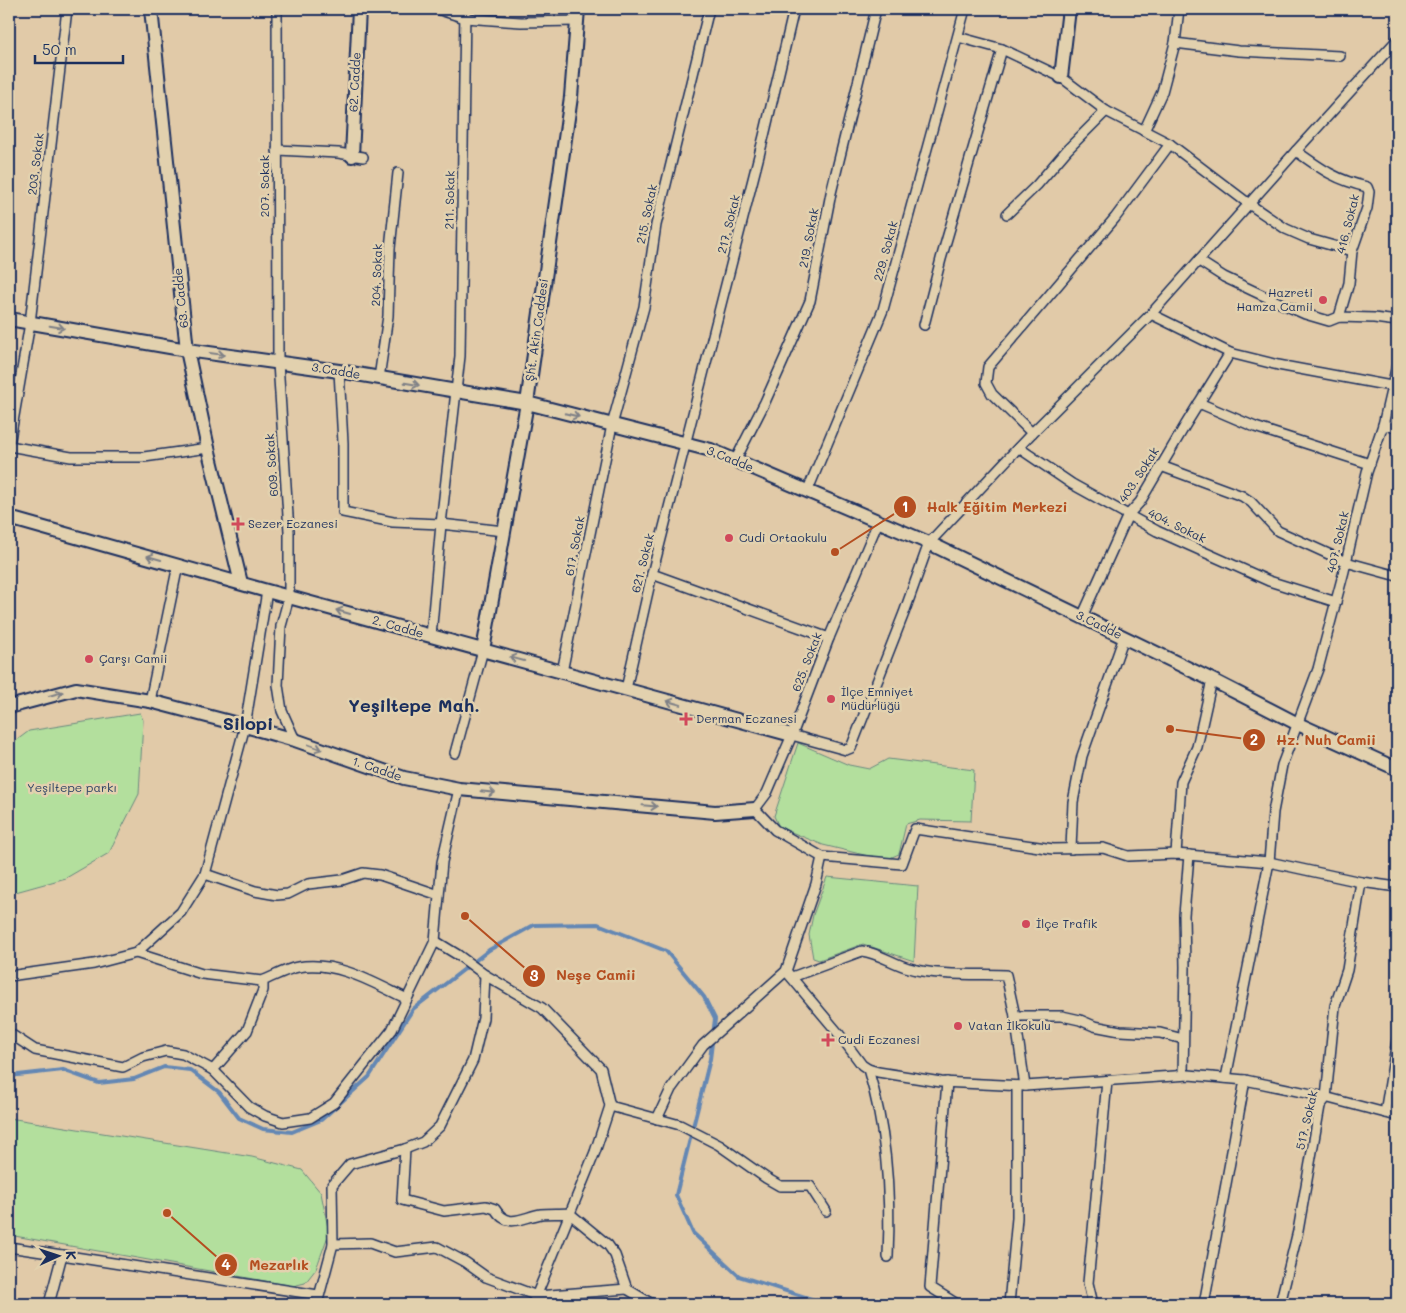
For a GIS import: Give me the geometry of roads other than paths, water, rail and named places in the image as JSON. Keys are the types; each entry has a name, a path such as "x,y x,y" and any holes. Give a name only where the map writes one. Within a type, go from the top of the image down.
{"street":[{"name":"203. Sokak","path":"9,446 30,323 67,9"},
{"name":"63. Cadde","path":"151,9 187,350 208,448 241,583"},
{"name":"207. Sokak","path":"277,9 278,363"},
{"name":"62. Cadde","path":"357,156 359,9"},
{"path":"437,9 521,22 577,15"},
{"name":"215. Sokak","path":"612,425 644,307 656,225 709,9"},
{"name":"217. Sokak","path":"687,444 794,9"},
{"name":"219. Sokak","path":"735,461 765,402 810,301 831,193 876,9"},
{"name":"229. Sokak","path":"807,492 883,310 965,9"},
{"path":"1061,77 1069,9"},
{"path":"1144,132 1162,92 1175,43 1179,9"},
{"name":"211. Sokak","path":"431,636 441,524 460,356 465,13"},
{"name":"Şht. Akin Caddesi","path":"483,650 527,403 570,97 577,15"},
{"path":"958,37 1002,49 1061,77 1106,111 1170,144 1249,204 1286,229 1309,239 1352,251"},
{"path":"790,735 846,750 851,748 904,613 929,543 1032,433 1151,314 1397,40"},
{"path":"1175,43 1239,51 1340,56"},
{"path":"924,326 941,259 1002,49"},
{"path":"1006,214 1037,185 1067,150 1106,111"},
{"path":"1032,433 992,394 986,383 988,367 1115,218 1170,144"},
{"path":"277,150 357,156"},
{"name":"416. Sokak","path":"1296,151 1324,172 1348,183 1367,188 1369,192 1367,208 1352,251 1349,283 1339,317"},
{"name":"204. Sokak","path":"379,378 388,316 390,248 398,173"},
{"path":"1199,261 1233,282 1305,314 1329,321 1339,317 1397,321"},
{"path":"1151,314 1230,353 1278,365 1391,386"},
{"name":"3.Cadde","path":"9,319 187,350 340,371 527,403 711,450 929,543 1212,680 1298,724 1397,769"},
{"name":"403. Sokak","path":"1082,617 1128,515 1140,502 1230,353"},
{"name":"609. Sokak","path":"278,363 289,532 289,597 282,626 278,685 282,711 295,740"},
{"name":"407. Sokak","path":"1226,1078 1269,862 1274,812 1282,765 1318,670 1397,365"},
{"path":"340,371 343,512 393,522 441,524 504,531"},
{"path":"1199,402 1255,427 1370,464"},
{"name":"617. Sokak","path":"562,672 612,425"},
{"path":"1383,425 1397,428"},
{"name":"621. Sokak","path":"626,689 652,574 687,444"},
{"path":"9,446 71,457 144,457 208,448"},
{"name":"404. Sokak","path":"1019,448 1072,484 1157,531 1269,582 1336,602"},
{"path":"1161,466 1242,496 1252,502 1278,531 1346,562 1397,576"},
{"name":"2. Cadde","path":"9,518 790,735"},
{"name":"625. Sokak","path":"755,809 768,793 829,638 878,522"},
{"path":"150,701 178,564"},
{"path":"652,574 829,638"},
{"path":"9,976 94,964 136,953 180,912 205,874 245,726 267,591"},
{"path":"1071,850 1073,802 1082,756 1124,637"},
{"path":"455,753 483,650"},
{"path":"1176,854 1181,782 1197,747 1212,680"},
{"name":"1. Cadde","path":"9,707 76,688 150,701 245,726 295,740 404,778 459,789 715,812 755,809"},
{"path":"9,1033 35,1050 122,1067 143,1057 166,1051 183,1054 213,1070 249,1107 265,1116 284,1122 310,1118 334,1103 392,1030 435,941 442,862 459,789"},
{"path":"755,809 775,830 822,857 902,864 916,829 1053,849 1103,848 1128,856 1176,854 1269,862 1361,882 1397,887"},
{"path":"1183,1075 1184,915 1189,855"},
{"path":"789,974 816,884 822,857"},
{"path":"205,874 255,892 277,895 288,894 308,884 342,880 363,873 380,876 439,895"},
{"name":"517. Sokak","path":"1280,1304 1298,1231 1320,1106 1326,1098 1335,1006 1347,970 1361,882"},
{"path":"435,941 458,955 484,975 542,1008 554,1018 601,1069 610,1106 596,1152 569,1213 535,1300"},
{"path":"657,1119 671,1089 703,1045 789,974 862,951 871,952 909,968 938,972 1006,975 1015,1016 1021,1086 1017,1218 1009,1304"},
{"path":"136,953 202,974 262,981 296,967 308,966 343,970 407,999"},
{"path":"789,974 862,1065 868,1069 948,1082 1021,1086 1183,1075 1226,1078 1245,1080 1397,1116"},
{"path":"9,1247 318,1300 333,1244 332,1184 350,1164 405,1149 423,1142 440,1126 473,1060 483,1018 484,975"},
{"path":"213,1070 247,1031 263,990 262,981"},
{"path":"1015,1016 1062,1016 1080,1020 1094,1026 1120,1031 1160,1033 1183,1039"},
{"path":"1385,1113 1397,1040"},
{"path":"868,1069 878,1101 885,1148 889,1190 888,1257"},
{"path":"1204,1304 1245,1080"},
{"path":"1093,1304 1088,1283 1107,1081"},
{"path":"948,1082 930,1287 957,1304"},
{"path":"610,1106 680,1124 719,1145 780,1186 810,1186 826,1211"},
{"path":"405,1149 402,1200 444,1211 486,1206 496,1209 501,1218 508,1220 520,1220 541,1214 569,1213 608,1246 615,1255 627,1289"},
{"path":"333,1244 370,1243 395,1252 437,1248 465,1262 486,1277 535,1300 627,1289 652,1304"},
{"path":"49,1304 62,1255"}],"waterway":[{"path":"9,1076 63,1070 99,1083 134,1079 164,1067 190,1070 219,1092 239,1118 263,1129 292,1132 321,1120 369,1077 413,1009 489,950 534,925 598,924 666,951 704,997 715,1019 710,1059 676,1195 693,1233 739,1276 827,1304"}],"place":[{"name":"Hazreti Hamza Camii","path":"1323,300"},
{"name":"Sezer Eczanesi","path":"238,524"},
{"name":"Cudi Ortaokulu","path":"729,538"},
{"name":"Halk Eğitim Merkezi","path":"835,552"},
{"name":"Çarşı Camii","path":"89,659"},
{"name":"İlçe Emniyet Müdürlüğü","path":"831,699"},
{"name":"Derman Eczanesi","path":"686,719"},
{"name":"Hz. Nuh Camii","path":"1170,729"},
{"name":"Neşe Camii","path":"465,916"},
{"name":"İlçe Trafik","path":"1026,924"},
{"name":"Vatan İlkokulu","path":"958,1026"},
{"name":"Cudi Eczanesi","path":"828,1040"},
{"name":"Mezarlık","path":"167,1213"}],"district":[{"name":"Yeşiltepe Mah.","path":"414,706"},
{"name":"Silopi","path":"248,724"}],"park label":[{"name":"Yeşiltepe parkı","path":"72,788"}]}
